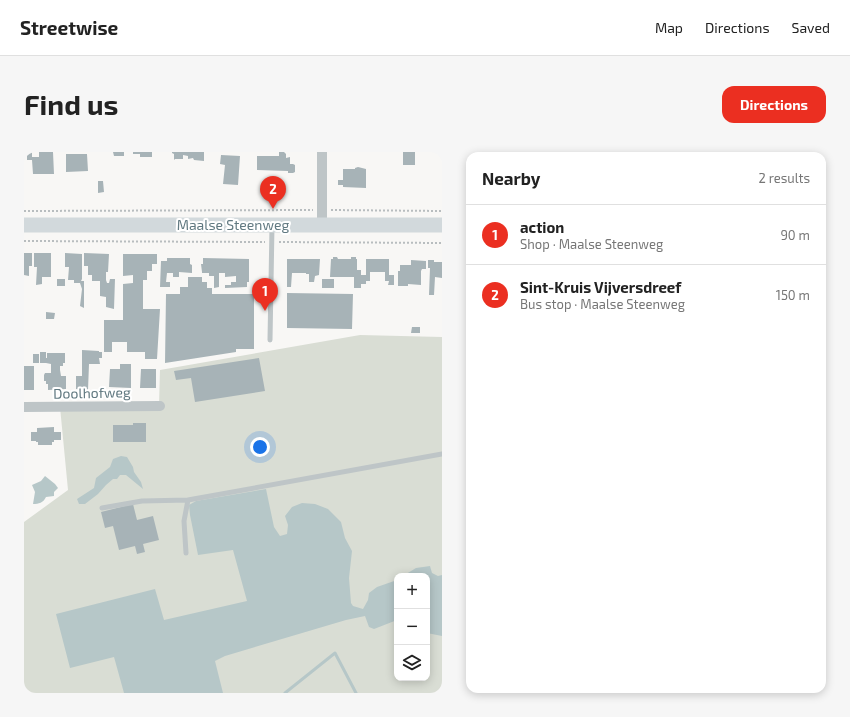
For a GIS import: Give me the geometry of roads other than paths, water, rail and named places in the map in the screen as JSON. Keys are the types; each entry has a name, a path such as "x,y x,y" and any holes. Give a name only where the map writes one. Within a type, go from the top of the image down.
{"main road":[{"name":"Maalse Steenweg","path":"24,225 442,225"}],"street":[{"path":"322,152 322,226"},
{"name":"Doolhofweg","path":"24,407 160,406"}],"lane":[{"path":"270,340 272,225"},
{"path":"102,508 142,500 188,500 442,454"},
{"path":"186,553 184,521 188,500"}],"waterway":[{"path":"285,693 335,653 356,693"}],"place":[{"name":"Sint-Kruis Vijversdreef","path":"273,209"},
{"name":"action","path":"265,311"}]}
